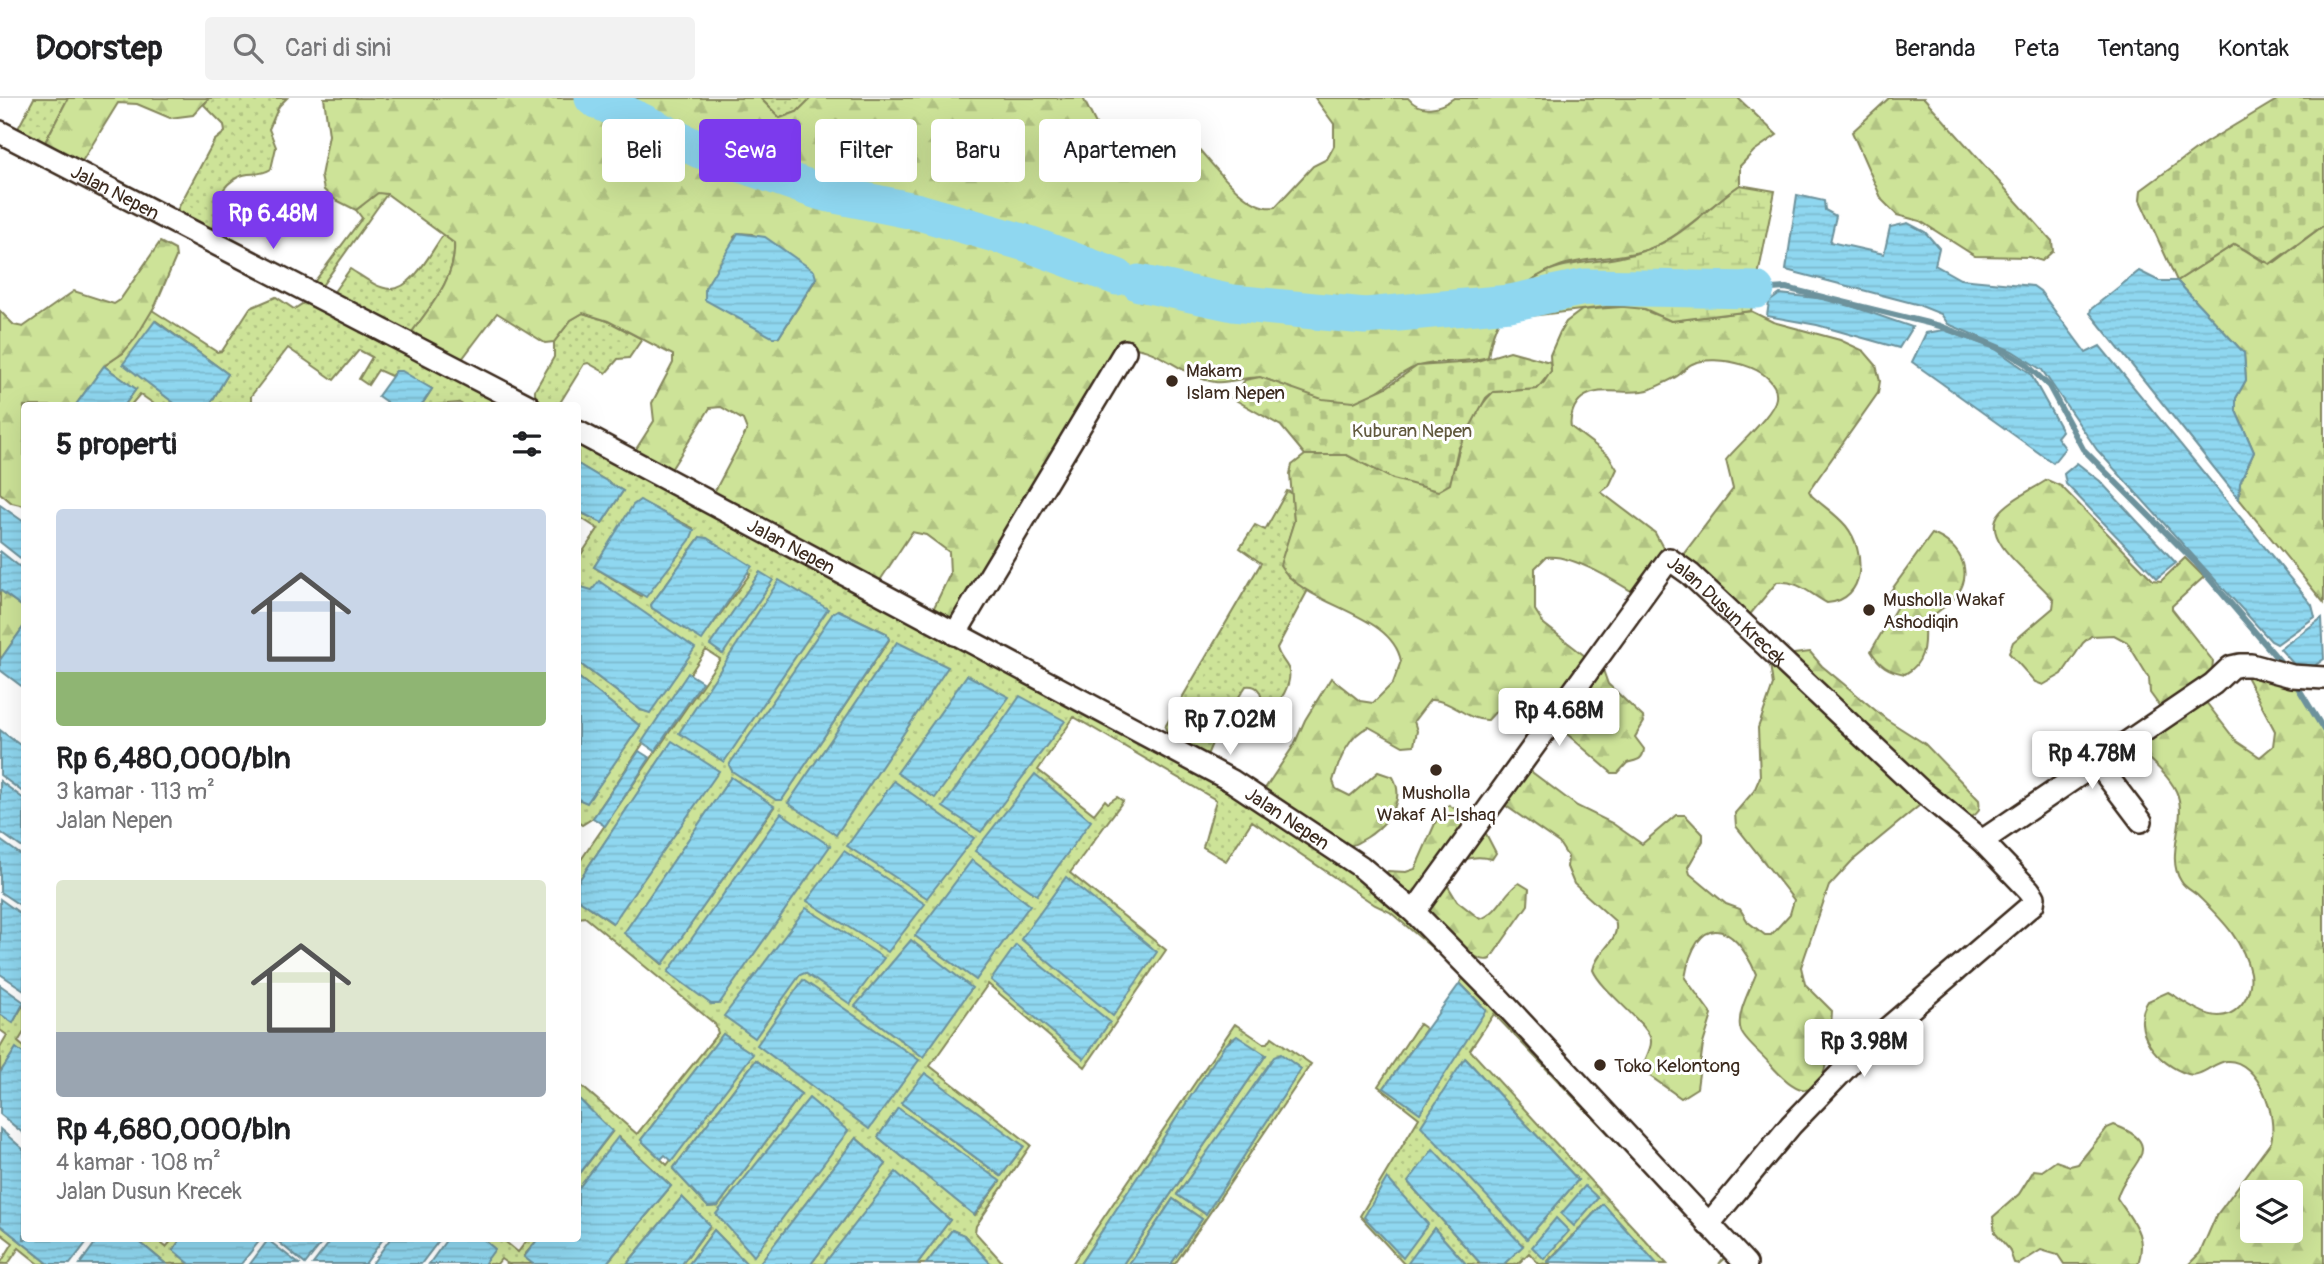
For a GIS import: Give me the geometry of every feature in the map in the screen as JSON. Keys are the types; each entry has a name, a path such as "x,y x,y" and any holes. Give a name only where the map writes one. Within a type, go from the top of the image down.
{"street":[{"name":"Jalan Nepen","path":"0,132 521,402"},
{"path":"955,634 1125,351"},
{"name":"Jalan Nepen","path":"581,434 1231,781 1360,866 1414,912 1495,994 1746,1264"},
{"name":"Jalan Dusun Krecek","path":"1414,912 1669,559 1690,574 1919,789 1982,841"},
{"path":"1708,1225 1791,1125 1867,1046 2033,904 2034,897 1982,841 2213,684 2231,667 2251,665 2283,675 2315,678"},
{"path":"2097,763 2141,821"}],"green space":[{"path":"34,98 68,98 40,152 13,138"},
{"path":"68,98 209,98 193,115 170,118 137,104 118,103 76,171 40,152"},
{"path":"209,98 287,98 279,106 269,129 276,147 271,169 242,175 224,189 211,231 175,214 214,141 225,132 224,125 204,105"},
{"path":"324,98 760,98 780,118 797,112 811,98 1083,98 1094,119 1039,119 1039,182 1201,182 1201,152 1232,186 1265,207 1275,207 1313,166 1327,159 1334,146 1334,124 1315,98 1408,98 1418,106 1430,108 1454,98 1738,98 1777,135 1754,151 1740,166 1740,185 1662,243 1638,252 1560,266 1545,272 1520,290 1502,314 1488,357 1419,366 1403,373 1372,395 1355,402 1320,399 1262,378 1215,382 1193,375 1152,353 1132,348 955,634 928,620 950,574 949,552 926,535 912,532 873,591 709,502 747,430 743,420 721,407 710,408 665,479 629,460 654,421 652,403 673,363 673,355 608,321 583,313 571,320 554,342 545,343 497,313 456,367 405,342 445,283 454,257 454,243 387,194 378,193 356,210 334,199 324,190 321,176 329,135","holes":["739,233 752,234 816,279 779,337 734,237"]},
{"path":"760,98 811,98 797,112 780,118"},
{"path":"1889,98 1924,98 2052,241 2053,251 2042,261 2029,257 1975,256 1920,221 1897,215 1882,200 1852,132"},
{"path":"2280,98 2324,98 2324,225 2270,264 2235,244 2177,281 2140,200 2141,190 2205,143"},
{"path":"1740,185 1775,191 1751,311 1671,321 1645,309 1614,306 1505,319 1499,316 1516,294 1533,279 1567,265 1626,256 1649,249 1674,236"},
{"path":"378,192 387,194 314,297 326,303 350,269 380,286 398,288 414,276 443,235 454,243 450,270 438,295 406,342 521,402 424,402 432,389 396,371 391,376 378,370 368,385 359,379 372,357 359,350 334,380 288,348 251,396 251,402 211,402 228,374 156,321 124,364 173,402 151,402 140,394 133,402 127,402 136,389 104,366 123,353 152,310 217,352 222,351 250,308 276,297 294,309 313,297 312,285 362,218 356,210"},
{"path":"2324,225 2324,603 2239,499 2240,483 2254,452 2236,411 2236,398 2246,380 2244,353 2177,281 2235,244 2264,262 2275,262"},
{"path":"160,242 175,250 176,257 156,304 135,339 123,353 104,366 78,402 21,402 21,505 12,503 0,493 0,311 14,325 23,327 74,291 114,304 120,300"},
{"path":"1634,306 1671,321 1751,311 1773,322 1840,340 1864,351 1876,365 1880,381 1878,393 1809,491 1853,536 1859,561 1856,584 1850,593 1840,600 1827,603 1798,585 1777,582 1742,624 1676,564 1733,489 1726,460 1774,405 1774,387 1768,378 1757,370 1729,361 1702,361 1690,365 1677,376 1651,389 1598,392 1582,398 1573,411 1571,427 1608,455 1617,469 1609,486 1601,492 1655,533 1669,559 1642,598 1582,565 1557,557 1546,557 1535,568 1535,610 1544,624 1603,670 1608,684 1643,717 1644,722 1635,737 1644,749 1642,756 1627,763 1618,773 1612,773 1552,721 1514,698 1507,699 1488,720 1430,700 1414,721 1417,731 1414,745 1403,746 1369,727 1350,742 1333,781 1336,789 1350,796 1378,772 1393,777 1397,800 1393,811 1377,830 1345,848 1264,790 1294,745 1305,720 1331,678 1360,701 1373,703 1393,683 1401,661 1394,644 1381,631 1308,591 1280,565 1294,521 1290,474 1292,465 1305,455 1347,455 1393,479 1455,468 1468,427 1493,392 1537,389 1544,382 1551,371 1550,355 1566,322 1582,310"},
{"path":"583,313 608,321 642,339 629,358 618,359 606,373 588,363 584,364 560,402 539,402 535,399 535,390 554,357 554,342 571,320"},
{"name":"Kuburan Nepen","path":"1510,351 1550,362 1551,371 1537,389 1493,392 1486,398 1458,449 1450,484 1438,491 1393,479 1347,455 1305,455 1281,426 1232,398 1245,380 1260,377 1322,399 1354,402 1387,387 1417,366 1474,362"},
{"path":"581,434 878,582 1360,866 1733,1251 1719,1264 1725,1256 1494,1014 1470,1050 1667,1264 1657,1264 1603,1204 1548,1261 1550,1264 1539,1264 1529,1253 1518,1264 1504,1264 1523,1245 1408,1182 1481,1264 1466,1264 1434,1228 1409,1264 1404,1264 1360,1216 1419,1118 1378,1086 1419,1024 1426,1029 1384,1088 1486,1010 1460,983 1464,975 1390,912 1375,905 1252,821 1226,861 1203,847 1216,800 1074,717 1038,770 1094,814 1105,800 1108,803 1117,797 1123,801 1070,873 1166,950 1085,1067 988,984 930,1066 1031,1145 976,1226 975,1232 1004,1264 991,1264 964,1235 952,1230 926,1264 917,1264 950,1220 896,1173 824,1264 811,1264 886,1164 856,1138 759,1264 747,1264 714,1230 689,1264 682,1264 710,1226 682,1197 627,1264 606,1264 671,1186 619,1137 581,1185 581,1172 612,1132 581,1101 581,1086 637,1134 718,1033 715,1024 585,917 581,918 581,901 612,923 672,742 581,878 581,860 720,659 706,650 593,818 581,824 581,800 587,802 640,726 581,679 581,664 641,710 649,712 599,582 592,591 581,587 581,554 598,529 581,518 581,512 602,523 623,491 581,466","holes":["640,501 693,528 641,596 594,567","700,537 750,574 702,639 651,605","760,572 723,653 711,645","838,610 886,633 889,640 782,799 776,800 833,613","731,778 774,807 662,964 625,932","723,1034 752,1054 667,1165 641,1140","1465,1058 1578,1180 1527,1238","756,1060 801,1094 718,1206 708,1207 673,1169","901,1103 1024,1146 1001,1176","898,1109 1000,1182 975,1215 878,1137"]},
{"path":"2047,480 2061,486 2153,580 2161,581 2185,558 2204,577 2172,606 2172,609 2213,661 2212,670 2199,693 2236,741 2260,757 2273,746 2275,731 2240,665 2296,683 2324,730 2324,1264 2189,1264 2200,1253 2216,1216 2240,1184 2240,1243 2303,1243 2303,1180 2243,1180 2271,1142 2272,1131 2272,1119 2264,1092 2248,1070 2238,1063 2227,1061 2198,1074 2188,1074 2166,1063 2157,1055 2144,1034 2143,1012 2148,1001 2168,992 2193,1008 2221,1016 2230,1013 2242,1003 2249,991 2250,973 2242,950 2230,930 2184,885 2176,871 2175,848 2180,813 2176,791 2161,771 2129,741 2166,715 2150,693 2149,678 2127,642 2114,635 2091,636 2083,643 2062,674 2043,685 2035,682 2009,653 2013,642 2053,608 2054,601 2014,561 1997,537 1995,526 1998,515 2020,496"},
{"path":"1287,491 1292,493 1294,521 1281,565 1288,576 1308,590 1277,648 1288,668 1289,680 1281,699 1268,713 1264,711 1256,687 1246,686 1218,729 1205,760 1176,743 1165,727 1261,563 1240,548 1255,525 1265,530"},
{"path":"1932,534 1943,539 1959,554 1965,574 1963,584 1958,594 1924,626 1920,660 1905,674 1899,673 1881,664 1871,651 1896,608 1897,601 1890,592"},
{"path":"0,590 21,606 21,630 0,660"},
{"path":"1810,652 1822,666 1886,719 1925,744 1979,800 1979,810 1967,820 1925,801 1852,861 1829,886 1801,967 1805,984 1832,1011 1826,1065 1821,1079 1813,1088 1803,1089 1789,1082 1743,1035 1740,1017 1756,974 1737,942 1716,931 1706,934 1690,957 1685,978 1712,1015 1703,1044 1697,1088 1681,1098 1650,1076 1644,1063 1651,1045 1649,1036 1593,970 1615,934 1615,921 1574,884 1567,867 1568,857 1559,843 1496,799 1521,764 1577,806 1612,823 1642,844 1676,815 1685,815 1703,834 1703,841 1688,867 1690,874 1726,904 1740,909 1748,922 1765,935 1771,935 1790,914 1794,900 1736,826 1735,813 1754,791 1760,777 1758,728 1773,685 1769,657"},
{"path":"1449,805 1483,828 1496,853 1492,859 1477,857 1464,860 1440,873 1457,901 1480,919 1492,912 1519,883 1529,889 1528,905 1490,959 1481,959 1453,941 1385,875 1388,871 1406,872 1415,869 1441,810"},
{"path":"21,1009 21,1037 18,1042 21,1044 21,1052 16,1049 0,1073 0,1047 7,1035 0,1030 0,1014 13,1022"},
{"path":"1235,1024 1263,1043 1268,1043 1272,1037 1311,1064 1175,1264 1171,1264 1202,1219 1173,1199 1129,1264 1123,1264 1266,1055 1231,1038 1080,1264 1072,1264","holes":["1281,1055 1301,1069 1205,1214 1177,1194"]},
{"path":"2114,1125 2131,1133 2140,1141 2142,1149 2140,1158 2117,1198 2140,1236 2141,1254 2138,1264 2064,1264 2058,1255 2041,1250 2019,1264 2014,1263 2009,1249 1995,1233 1993,1217 2019,1194 2034,1170 2042,1171 2056,1161 2070,1166 2078,1164 2107,1128"},
{"path":"0,1225 49,1264 39,1264 19,1248 8,1264 0,1264 13,1243 0,1233"},
{"path":"140,1242 160,1242 166,1247 170,1242 179,1242 173,1250 190,1264 166,1264"},
{"path":"486,1242 506,1242 518,1252 526,1242 536,1242 524,1256 533,1264 508,1264 501,1259 497,1264 484,1264 494,1249"}],"water":[{"path":"1797,195 1824,201 1825,210 1836,216 1830,242 1884,254 1890,227 1908,223 1925,232 1939,248 1935,265 1960,279 2033,286 2040,291 2086,353 2100,346 2312,605 2315,617 2277,644 2271,641 2097,450 2042,370 2012,351 1948,324 1941,314 1916,304 1786,270"},
{"path":"738,233 765,237 814,271 816,278 779,337 772,337 705,300 705,288"},
{"path":"2139,271 2159,281 2177,281 2244,353 2246,380 2236,398 2236,411 2254,452 2240,483 2239,499 2090,313 2091,309"},
{"path":"1780,294 1834,300 1912,327 1899,348 1817,325 1767,316 1769,302"},
{"path":"155,321 228,374 211,402 173,402 123,364"},
{"path":"1944,330 1994,348 2030,373 2062,431 2057,437 2065,448 2053,463 1912,362 1926,333"},
{"path":"104,366 136,389 127,402 78,402"},
{"path":"396,371 402,371 432,389 424,402 386,402 378,396"},
{"path":"2077,463 2100,481 2176,563 2157,578 2066,484 2064,474"},
{"path":"581,466 623,491 602,523 581,512"},
{"path":"640,500 694,530 690,540 646,597 594,567 633,505"},
{"path":"0,505 21,520 21,559 0,542"},
{"path":"700,537 707,538 752,566 702,640 651,605"},
{"path":"0,551 21,568 21,606 0,590"},
{"path":"760,572 773,580 723,654 710,645"},
{"path":"779,580 828,609 724,762 679,733"},
{"path":"599,581 695,648 650,713 641,710 581,664 581,587 592,590"},
{"path":"838,610 886,633 889,639 782,800 776,800 732,771 729,765 833,613"},
{"path":"2322,618 2324,659 2301,672 2280,649"},
{"path":"21,630 21,686 0,670 0,660"},
{"path":"897,642 948,667 836,835 788,803"},
{"path":"688,673 702,682 655,751 642,742"},
{"path":"967,675 1009,697 935,798 897,773"},
{"path":"581,679 640,726 587,803 581,800"},
{"path":"1020,696 1065,721 981,832 943,807"},
{"path":"0,730 21,746 21,791 0,775"},
{"path":"672,741 719,771 613,923 581,901 581,878"},
{"path":"639,751 650,758 605,826 593,818"},
{"path":"1035,774 1091,821 1037,895 975,851"},
{"path":"731,777 774,806 663,964 624,933"},
{"path":"0,781 21,797 21,847 0,832"},
{"path":"894,781 974,838 927,898 847,846"},
{"path":"781,813 830,846 719,1004 711,1004 668,972"},
{"path":"0,840 21,855 21,906 0,892"},
{"path":"844,851 925,904 888,952 807,901"},
{"path":"972,860 1030,905 976,980 915,936"},
{"path":"1066,877 1157,952 1113,1016 1021,939"},
{"path":"0,899 21,914 21,988 0,974"},
{"path":"806,908 884,958 850,1004 805,973 800,975 755,1038 724,1016"},
{"path":"911,940 972,988 923,1057 855,1006"},
{"path":"1016,945 1110,1022 1084,1059 991,980"},
{"path":"803,980 919,1060 869,1129 757,1045"},
{"path":"1460,983 1486,1010 1420,1113 1384,1088"},
{"path":"0,985 21,1000 21,1008 13,1023 0,1014"},
{"path":"723,1034 753,1054 672,1161 665,1155 661,1159 641,1140"},
{"path":"1237,1036 1266,1055 1123,1264 1080,1264 1224,1046"},
{"path":"16,1048 21,1052 21,1132 0,1114 0,1073"},
{"path":"1281,1054 1301,1069 1206,1214 1177,1195 1274,1057"},
{"path":"1465,1058 1578,1180 1527,1239 1421,1126"},
{"path":"756,1060 801,1094 718,1206 708,1207 673,1169"},
{"path":"925,1073 1024,1146 1001,1176 901,1103"},
{"path":"809,1098 848,1131 754,1256 716,1214"},
{"path":"581,1101 612,1131 581,1172"},
{"path":"898,1108 1000,1181 974,1215 878,1137"},
{"path":"0,1129 21,1147 21,1242 0,1225"},
{"path":"618,1137 671,1186 606,1264 533,1264 524,1257 536,1242 581,1242 581,1185"},
{"path":"856,1138 886,1164 811,1264 759,1264"},
{"path":"1433,1149 1523,1246 1504,1264 1481,1264 1408,1182"},
{"path":"896,1172 950,1220 917,1264 824,1264"},
{"path":"1387,1178 1428,1224 1403,1258 1364,1217"},
{"path":"1585,1186 1598,1198 1574,1226 1561,1214"},
{"path":"682,1197 710,1225 682,1264 627,1264"},
{"path":"1173,1199 1202,1219 1171,1264 1129,1264"},
{"path":"1603,1204 1657,1264 1548,1262"},
{"path":"1556,1218 1569,1231 1544,1259 1532,1247"},
{"path":"1434,1228 1466,1264 1408,1263"},
{"path":"714,1230 747,1264 689,1264"},
{"path":"952,1230 964,1235 991,1264 926,1264"},
{"path":"21,1242 87,1242 70,1264 49,1264"},
{"path":"96,1242 140,1242 166,1264 80,1264"},
{"path":"179,1242 259,1242 241,1264 190,1264 173,1250"},
{"path":"266,1242 271,1242 299,1264 250,1264"},
{"path":"279,1242 323,1242 305,1264"},
{"path":"330,1242 381,1242 365,1264 313,1264"},
{"path":"388,1242 438,1242 421,1264 372,1264"},
{"path":"445,1242 487,1242 495,1249 484,1264 429,1264"}],"waterway":[{"path":"593,98 700,150 821,192 919,212 1029,244 1117,277"},
{"path":"1139,283 1233,303 1365,316 1510,303 1585,287 1756,290"},
{"path":"1756,290 1786,288 1940,326 2003,350 2026,364 2049,386 2083,449 2196,563 2284,666"},
{"path":"2294,681 2324,730"}],"place":[{"name":"Makam Islam Nepen","path":"1172,381"},
{"name":"Musholla Wakaf Ashodiqin","path":"1869,610"},
{"name":"Musholla Wakaf Al-Ishaq","path":"1436,770"},
{"name":"Toko Kelontong","path":"1600,1065"}]}
